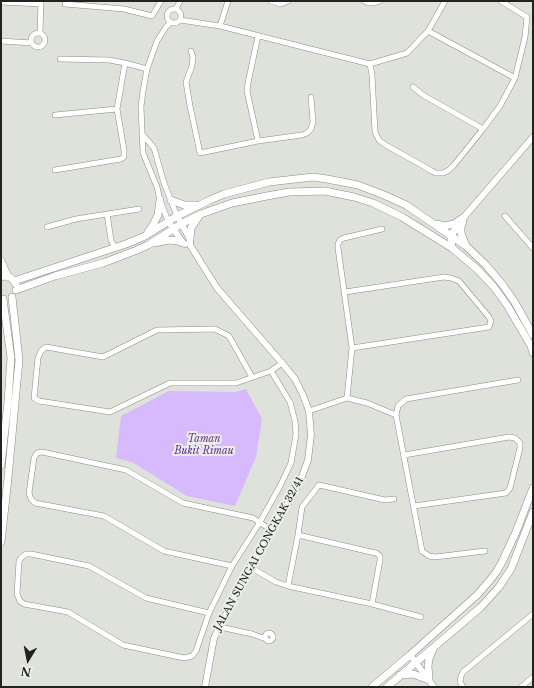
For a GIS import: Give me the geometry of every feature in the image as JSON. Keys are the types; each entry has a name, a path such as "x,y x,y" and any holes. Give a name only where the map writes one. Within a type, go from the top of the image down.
{"main road":[{"path":"8,278 126,244 145,236 168,221 198,205 224,194 270,182 313,178 327,179 358,185 376,191 406,205 466,246 486,265 502,284 533,353"},
{"path":"148,245 173,228 201,214 232,203 290,192 325,191 354,197 373,203 402,217 452,248 476,269 510,303 533,335"},
{"path":"145,236 158,215 160,200"},
{"path":"171,200 184,205 198,205"},
{"path":"1,465 11,358 2,299 8,299 14,294 55,276 103,263 148,245 168,240 188,243 191,228 201,214"},
{"path":"432,222 441,225 448,225 454,224 464,218"},
{"path":"452,248 450,239 451,235 464,218"},
{"path":"464,218 461,233 466,246"},
{"path":"1,261 8,278 16,284 14,294 19,360 1,542"},
{"path":"372,687 477,595 497,571 516,532 533,488"},
{"path":"387,687 481,607 499,587 511,569 533,512"},
{"path":"400,675 413,674 429,680 428,659 434,648"}],"street":[{"path":"65,4 124,9 152,16 161,1"},
{"path":"176,9 180,1"},
{"path":"220,26 228,1"},
{"path":"271,1 281,4 288,1"},
{"path":"364,1 374,3 380,1"},
{"path":"188,243 168,221 157,187 143,153 141,107 147,69 157,41 171,22 180,20 220,26 370,64 408,53 428,31 445,1"},
{"path":"370,64 375,132 379,140 432,171 436,173 443,173 454,165 483,129 500,106 515,78 525,37 528,16 501,1"},
{"path":"1,2 41,3 40,33 45,40 43,44 37,47 32,43 1,41"},
{"path":"171,22 167,17 168,12 171,9 179,10 181,14 180,20"},
{"path":"428,31 515,78"},
{"path":"32,43 32,36 36,33 40,33"},
{"path":"258,36 247,91 258,141"},
{"path":"191,51 193,57 192,66 186,82 200,152 307,133 311,129 313,122 311,97"},
{"path":"60,59 109,60 147,69"},
{"path":"55,170 121,159 124,157 117,109 125,63"},
{"path":"413,88 483,129"},
{"path":"55,115 117,109"},
{"path":"142,134 154,148 164,183 188,243"},
{"path":"464,218 533,137"},
{"path":"148,166 158,162"},
{"path":"47,227 76,219 138,210"},
{"path":"107,214 111,240 115,248"},
{"path":"505,216 533,248"},
{"path":"347,398 352,348 338,248 340,240 344,238 382,229"},
{"name":"JALAN SUNGAI CONGKAK 32/41","path":"188,243 217,288 295,379 309,411 311,435 310,448 305,469 292,497 270,530 214,638 205,687"},
{"path":"345,292 444,277 451,278 459,281 491,321 489,327 352,348"},
{"path":"252,377 229,336 215,329 157,330 102,357 46,347 41,351 38,358 34,398 39,401 110,412 170,383 236,383 271,371 282,363"},
{"path":"209,614 146,598 90,566 31,554 26,554 19,561 17,594 20,602 68,612 123,645 184,658 192,656 196,651 209,614 232,566 260,522 280,486 291,462 296,434 295,421 290,402 271,371"},
{"path":"485,551 435,557 429,556 422,551 396,415 398,406 406,399 518,380"},
{"path":"309,411 347,398 367,403 396,415"},
{"path":"404,455 509,437 515,438 520,443 510,488 506,493 414,506"},
{"path":"232,566 164,551 104,516 35,503 30,499 29,493 34,458 37,453 42,452 126,470 183,502 253,518 270,530"},
{"path":"288,586 302,507 319,485 385,500 394,499"},
{"path":"298,535 376,553 380,556 372,604"},
{"path":"250,567 276,582 288,586 421,616"},
{"path":"463,687 460,682 463,672 533,614"},
{"path":"220,628 252,634 266,639 268,634 252,634"},
{"path":"410,655 434,687"},
{"path":"521,687 533,677"}],"green space":[{"name":"Taman Bukit Rimau","path":"246,389 262,419 256,457 235,506 187,496 132,462 116,458 121,416 169,391 235,392"}]}
